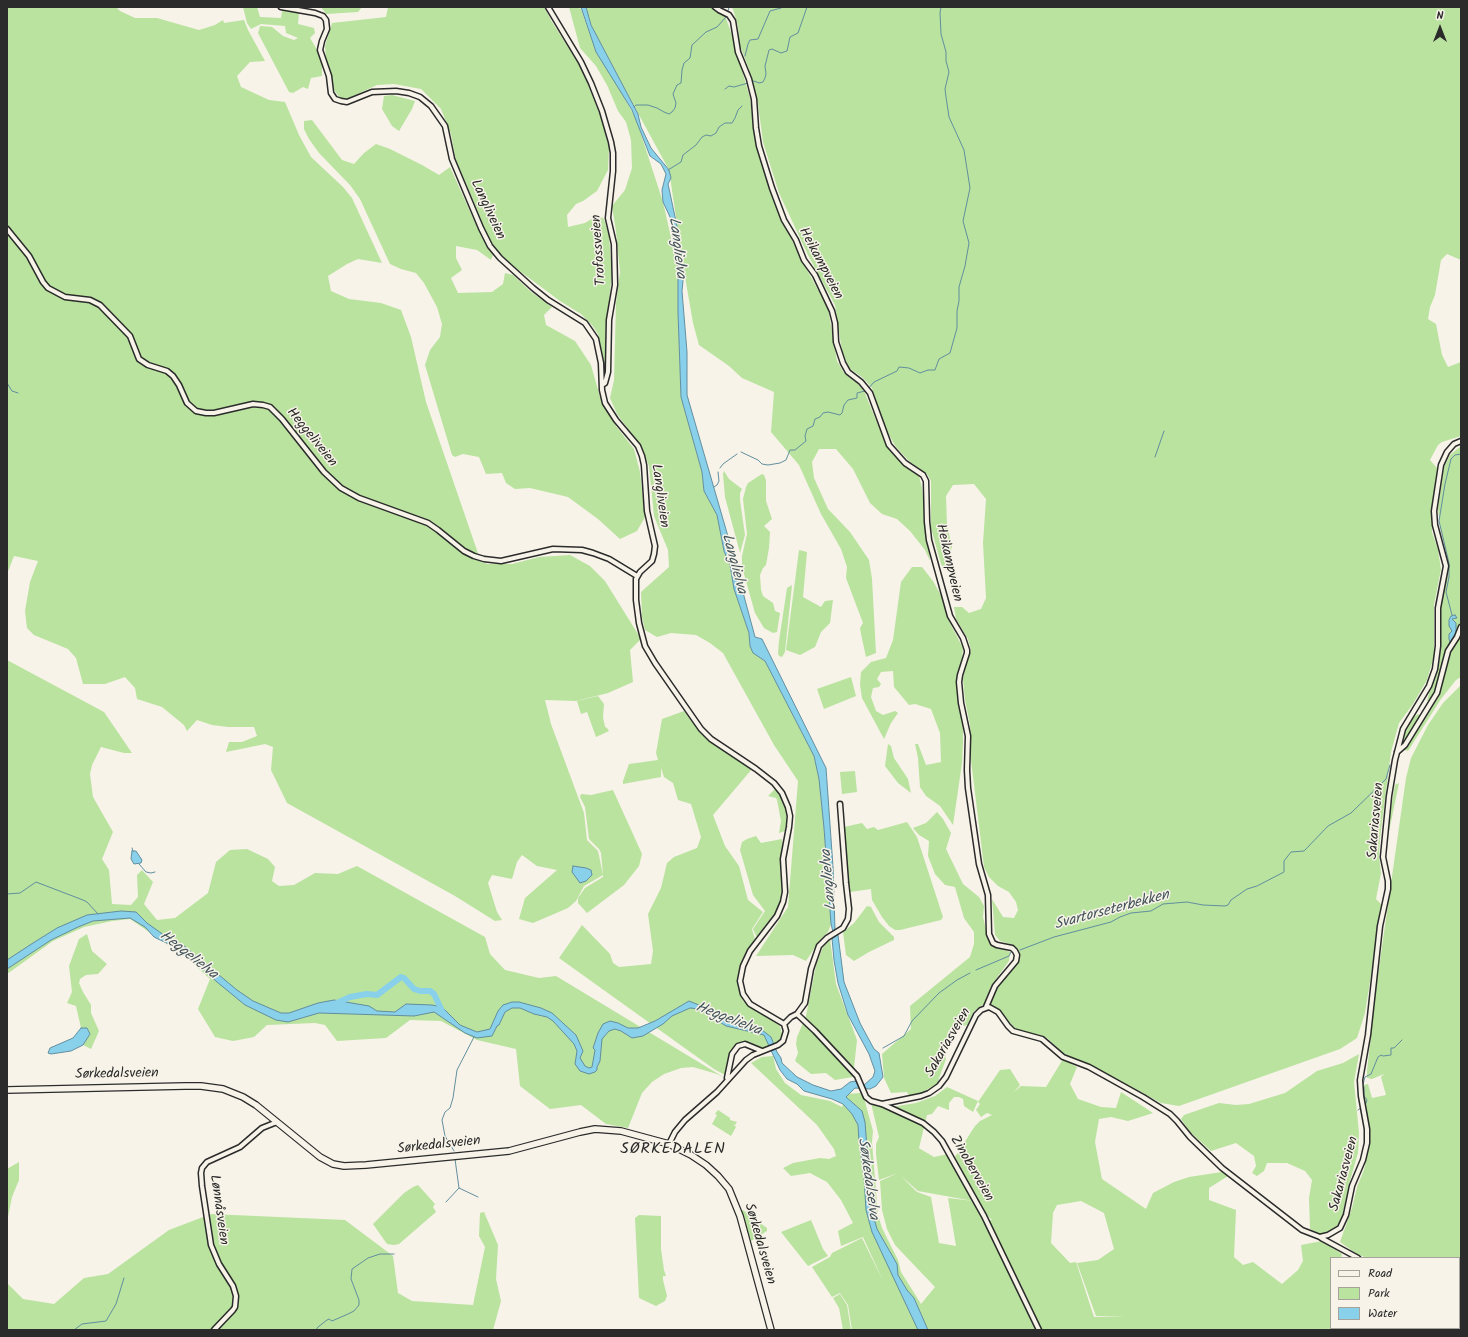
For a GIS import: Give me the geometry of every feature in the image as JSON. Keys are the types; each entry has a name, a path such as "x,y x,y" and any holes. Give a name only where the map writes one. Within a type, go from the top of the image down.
{"street":[{"name":"Langliveien","path":"281,7 315,13 323,16 326,20 327,29 320,50 329,76 331,93 335,99 341,102 347,102 372,92 404,92 420,97 433,109 445,126 452,159 490,246 500,258 533,288 548,300 581,320 592,331 596,339 599,352 603,394 607,407 638,446 644,465 647,511 654,539 654,554 651,563 637,576"},
{"name":"Trofossveien","path":"548,7 581,62 591,83 602,111 612,148 613,171 608,218 614,248 615,287 610,320 608,372 605,383 602,385"},
{"name":"Heikampveien","path":"715,7 729,15 733,21 740,58 749,79 754,99 759,146 772,188 784,220 796,240 804,260 815,275 832,311 835,323 836,342 843,363 848,372 861,382 870,393 889,445 905,463 923,475 926,480 929,540 950,616 962,634 967,650 959,682 961,703 968,736 968,788 979,864 988,895 989,934 994,943 1012,948 1017,955 1016,961 995,986 986,1007"},
{"name":"Heggeliveien","path":"7,229 27,252 43,282 48,288 65,298 90,300 100,305 130,336 139,359 148,365 167,371 173,376 187,403 196,411 214,413 253,404 270,407 282,419 324,472 337,485 359,498 428,523 458,546 474,556 501,561 553,549 582,550 608,559 637,576"},
{"name":"Sakariasveien","path":"882,1104 922,1096 934,1090 943,1082 976,1015 979,1011 986,1007 995,1010 1008,1026 1014,1030 1045,1040 1063,1057 1089,1067 1170,1114 1190,1137 1222,1168 1310,1234 1320,1237 1334,1232 1344,1222 1353,1182 1363,1160 1367,1143 1367,1129 1361,1096 1360,1080 1368,1035 1380,930 1388,893 1388,881 1384,865 1383,852 1388,803 1397,752 1403,729 1429,686 1435,669 1438,646 1438,608 1446,566 1435,525 1435,507 1440,470 1443,460 1450,449 1461,441"},
{"path":"637,576 636,590 639,623 645,646 655,663 701,729 711,739 769,779 780,790 786,802 790,816 782,859 785,892 783,902 776,916 750,951 743,966 740,981 742,994 750,1004 784,1024 786,1031 784,1038 778,1045 748,1058 717,1092 685,1120 675,1132 669,1144"},
{"path":"1397,752 1401,750 1408,741 1437,693 1448,651 1457,637 1461,627"},
{"path":"784,1024 791,1017 797,1014 806,1000 811,969 817,950 824,940 843,928 847,922 849,909 840,804"},
{"name":"Zinoberveien","path":"797,1014 854,1072 865,1095 869,1099 923,1123 934,1132 945,1145 984,1216 1039,1330"},
{"path":"726,1081 732,1054 737,1047 745,1044 764,1051"},
{"name":"Sørkedalsveien","path":"7,1090 174,1086 208,1086 223,1089 243,1097 256,1105 320,1157 333,1164 344,1166 503,1152 595,1129 621,1131 669,1144 691,1155 706,1165 729,1189 740,1216 771,1330"},
{"name":"Lønnåsveien","path":"214,1330 233,1310 236,1296 233,1286 218,1264 211,1246 202,1186 202,1168 207,1162 240,1147 262,1128 277,1122"},
{"path":"1320,1237 1356,1257"}],"green space":[{"path":"7,7 116,7 120,11 135,18 157,18 199,30 215,25 223,20 224,23 244,20 265,61 250,62 237,76 241,87 269,100 285,102 299,135 311,157 343,187 352,198 382,263 358,259 347,264 328,276 331,291 349,299 381,303 401,310 411,337 426,402 481,562 488,564 512,564 539,557 570,555 590,566 605,581 641,639 630,650 633,682 608,693 576,701 545,700 551,724 584,813 587,840 598,851 603,875 584,886 576,901 568,908 533,923 519,919 525,898 557,870 537,866 522,855 517,862 512,879 492,875 488,883 497,912 502,920 495,921 455,896 287,803 271,770 273,747 265,744 226,752 229,742 242,742 257,736 254,727 228,727 212,725 197,720 187,731 184,725 162,707 137,699 135,688 125,677 105,684 83,684 76,658 68,649 34,635 27,628 25,611 30,582 38,561 14,556 7,574"},
{"path":"243,7 257,7 260,17 281,18 282,11 299,12 298,24 314,28 315,33 310,38 316,48 322,64 322,76 311,78 308,89 303,87 293,93 289,92 258,33 260,26 272,27 283,36 294,40 298,38 286,33 285,26 261,24 251,29 247,23"},
{"path":"321,7 362,7 358,12 326,14"},
{"path":"388,7 544,7 582,69 604,126 609,149 608,170 597,191 576,204 567,215 568,227 585,223 598,215 604,219 609,236 612,274 607,319 607,365 604,362 598,334 592,325 581,314 560,301 501,256 487,236 456,161 451,134 441,109 421,89 394,84 377,85 349,98 340,98 334,90 330,81 330,69 326,58 325,46 332,23 386,17"},
{"path":"569,7 577,7 581,9 596,52 606,65 636,119 663,202 678,269 681,397 702,472 704,491 717,515 724,551 730,565 734,589 749,633 750,646 754,653 765,661 814,756 819,779 824,828 831,924 828,932 820,940 806,961 793,955 756,956 788,907 798,781 774,745 723,653 696,635 671,633 657,637 645,630 642,617 641,592 669,567 668,550 654,516 649,466 642,448 617,414 610,398 614,380 616,303 620,272 612,206 625,190 632,168 631,140 626,122 618,111 607,85 596,66 580,48"},
{"path":"586,7 714,7 724,13 750,98 758,150 778,211 801,259 828,308 837,361 844,373 857,383 864,391 887,447 906,467 919,476 922,488 930,561 925,550 910,531 897,519 882,514 870,503 853,469 836,449 819,449 812,462 814,478 828,509 850,532 869,560 872,579 876,653 866,657 860,628 863,623 846,578 847,567 841,549 821,514 799,465 771,432 774,392 742,378 729,366 699,345 693,323 684,271 669,170 602,47 591,25"},
{"path":"730,7 1461,7 1461,260 1447,254 1441,260 1435,295 1430,307 1428,319 1436,324 1442,355 1448,367 1461,362 1461,436 1442,442 1438,445 1430,460 1437,468 1432,509 1432,532 1438,550 1441,569 1434,605 1434,656 1427,680 1413,704 1399,723 1391,752 1380,838 1379,856 1381,873 1376,899 1382,905 1365,1013 1357,1038 1340,1049 1179,1106 1161,1103 1093,1066 1072,1058 1062,1052 1047,1038 1037,1034 1027,1034 1018,1031 994,1007 989,1005 998,983 1019,957 1019,951 1013,945 1000,941 995,935 992,899 1003,917 1014,918 1018,910 1016,902 1009,892 998,886 989,877 984,867 971,760 970,725 963,679 971,650 968,639 956,619 954,607 962,607 969,613 981,609 986,598 983,543 986,499 974,484 953,485 946,496 947,525 952,547 944,569 941,564 931,528 931,481 927,474 909,461 896,447 885,428 872,388 863,378 849,368 842,351 835,305 808,255 779,193 763,142 758,104 749,69 739,43 738,26 733,9"},
{"path":"392,95 415,101 399,131 392,126 382,109 384,96"},
{"path":"312,120 342,160 354,164 364,153 376,144 390,149 439,175 450,167 478,229 493,255 491,260 477,250 456,246 456,258 462,270 451,278 458,293 492,292 503,284 505,273 513,275 531,292 552,307 544,315 546,325 575,341 591,365 600,397 616,426 634,449 640,472 645,517 637,531 620,539 598,519 568,497 530,488 515,489 506,483 502,473 486,474 479,457 463,454 455,457 452,455 425,365 430,350 440,337 442,324 437,307 424,283 416,273 390,264 360,199 350,185 319,153 309,139 304,129 304,121"},
{"path":"1461,446 1461,623 1450,642 1439,683 1433,698 1427,701 1436,677 1439,663 1441,645 1440,604 1449,571 1448,559 1440,527 1438,508 1444,467 1450,455"},
{"path":"724,471 729,479 742,489 740,493 740,500 745,535 740,553 725,497"},
{"path":"762,474 766,480 766,501 772,519 764,526 770,532 766,565 760,575 761,590 763,596 773,603 775,611 780,613 777,632 773,633 764,628 755,613 742,567 742,556 747,534 743,499 748,483"},
{"path":"799,550 807,552 803,597 821,607 825,601 833,600 830,623 821,632 815,647 800,655 786,650"},
{"path":"912,567 922,567 933,581 943,599 950,623 963,648 957,676 957,695 963,727 962,763 953,825 940,806 926,796 920,787 918,758 915,744 918,744 926,765 941,762 940,733 931,709 915,704 909,705 894,687 893,671 881,672 877,679 881,684 879,687 873,688 871,697 876,711 883,715 895,711 898,713 891,723 884,739 862,698 860,685 861,672 871,662 886,658 893,640 901,582"},
{"path":"792,585 785,652 782,657 779,656 778,653 779,641 787,588"},
{"path":"1461,634 1461,677 1456,680 1441,699 1408,751 1405,750 1405,747 1439,695 1449,656"},
{"path":"7,660 104,712 132,753 124,753 101,747 92,765 90,774 93,797 113,832 102,859 109,870 112,904 131,905 138,897 137,875 142,870 153,882 144,904 157,920 175,918 208,893 216,862 230,850 247,849 268,859 275,867 272,881 279,886 294,885 315,873 338,874 357,866 485,937 490,954 505,970 539,978 556,976 725,1078 693,1067 681,1068 664,1074 652,1082 642,1093 628,1128 606,1124 581,1105 550,1109 520,1086 516,1049 477,1040 441,1021 410,1020 386,1038 337,1041 325,1025 315,1023 267,1025 254,1037 233,1041 215,1037 198,1009 210,979 186,957 130,919 84,927 53,941 7,974"},
{"path":"851,677 856,696 824,709 817,689"},
{"path":"1461,685 1460,1268 1460,1257 1364,1257 1357,1254 1340,1242 1352,1208 1357,1187 1364,1170 1370,1140 1364,1097 1364,1085 1368,1084 1372,1098 1386,1095 1381,1077 1384,1074 1372,1079 1367,1078 1367,1071 1376,989 1406,778 1411,758 1428,725 1443,703"},
{"path":"598,696 604,704 603,717 605,727 609,731 596,737 587,712 581,714 577,701"},
{"path":"684,711 701,734 752,769 713,815 725,846 739,866 748,900 763,912 752,929 755,939 745,955 738,979 743,1001 780,1026 782,1034 780,1042 763,1049 748,1043 738,1043 731,1052 725,1075 714,1069 559,958 582,925 610,954 613,963 619,967 651,964 653,951 648,914 661,888 667,863 674,857 697,848 701,837 691,804 678,800 673,783 664,777 661,768 661,777 623,784 623,781 629,764 658,760 656,753 662,719"},
{"path":"1418,714 1420,716 1407,738 1403,740 1407,725"},
{"path":"888,744 891,746 894,758 908,779 911,793 898,783 885,766"},
{"path":"855,771 857,792 842,794 840,772"},
{"path":"1399,783 1385,851 1395,785"},
{"path":"775,789 777,789 782,796 786,806 787,816 785,831 779,833 781,821 777,800 776,798 768,796"},
{"path":"613,790 642,854 639,866 624,885 587,913 578,903 578,898 585,888 603,877 601,853 589,839 585,807 580,797 581,794 591,795"},
{"path":"937,812 951,833 946,849 963,884 979,897 984,906 983,917 988,938 992,945 1010,952 1009,961 991,986 984,1004 974,1011 967,1025 950,1029 943,1047 946,1059 937,1084 921,1093 909,1096 907,1092 891,1093 884,1078 882,1054 911,1029 910,1006 970,957 974,944 974,932 964,918 955,887 945,885 935,874 928,856 929,841 919,835 913,828 926,823"},
{"path":"907,822 917,837 943,917 941,920 895,930 889,926 882,917 872,900 871,889 850,892 848,888 844,827 862,823 867,829 874,827 878,830"},
{"path":"756,836 761,843 782,839 783,848 780,865 783,895 780,906 757,938 753,929 765,911 753,895 740,850 742,842"},
{"path":"867,906 871,907 879,922 894,937 894,940 854,961 846,955 843,932 854,923"},
{"path":"87,934 92,951 107,964 98,974 86,975 80,979 79,983 91,1005 91,1013 99,1031 91,1049 83,1045 90,1034 87,1028 81,1028 76,1006 67,1003 72,992 69,966 79,939"},
{"path":"830,939 836,984 857,1040 853,1077 835,1080 826,1073 811,1074 795,1061 798,1053 796,1044 797,1037 806,1016 816,965 823,947"},
{"path":"1359,1054 1354,1082 1359,1133 1358,1153 1349,1184 1342,1218 1334,1231 1320,1234 1310,1229 1309,1198 1312,1180 1305,1171 1287,1163 1267,1163 1264,1171 1257,1176 1252,1173 1256,1166 1254,1156 1236,1143 1211,1151 1190,1132 1181,1119 1184,1115 1219,1103 1236,1105 1249,1104 1285,1093 1317,1071 1343,1063"},
{"path":"773,1056 776,1069 785,1083 801,1095 830,1101 842,1107 848,1094 860,1093 864,1098 873,1131 872,1142 878,1215 882,1228 898,1260 901,1272 921,1304 935,1287 895,1245 887,1229 882,1210 880,1181 898,1173 879,1180 876,1144 879,1137 871,1103 885,1108 916,1103 935,1096 947,1087 978,1101 973,1112 964,1106 963,1099 959,1097 954,1097 949,1103 949,1110 938,1106 932,1114 927,1115 919,1148 917,1147 934,1157 948,1154 984,1220 992,1220 985,1213 955,1157 975,1126 980,1121 992,1115 987,1113 981,1117 976,1110 980,1104 978,1102 1000,1070 1010,1069 1020,1085 1014,1092 1021,1086 1046,1087 1063,1059 1077,1067 1070,1084 1078,1099 1101,1107 1116,1108 1121,1092 1153,1113 1128,1121 1111,1117 1099,1119 1095,1142 1102,1179 1146,1209 1153,1193 1174,1182 1189,1177 1222,1172 1228,1176 1209,1188 1209,1200 1236,1210 1234,1257 1243,1265 1253,1262 1282,1284 1298,1270 1303,1261 1301,1245 1322,1241 1327,1242 1331,1247 1342,1254 1341,1257 1330,1257 1331,1330 852,1330 848,1305 840,1293 832,1297 812,1267 830,1257 832,1253 862,1238 884,1283 863,1237 841,1246 838,1231 853,1223 841,1200 827,1182 810,1173 791,1176 783,1168 793,1163 820,1158 829,1159 836,1156 834,1149 817,1125 751,1063 762,1057","holes":["900,1175 918,1191 973,1201 948,1198 956,1246 939,1243 931,1197 917,1192","1081,1201 1104,1213 1114,1249 1098,1260 1077,1263 1096,1316 1126,1316 1094,1317 1076,1262 1070,1263 1051,1243 1053,1213 1057,1205"]},
{"path":"718,1110 730,1118 730,1120 737,1122 735,1125 733,1124 736,1127 731,1136 712,1124"},
{"path":"19,1162 19,1180 12,1197 7,1222 7,1169"},
{"path":"418,1185 435,1204 433,1207 436,1212 399,1244 387,1244 373,1224 404,1193"},
{"path":"743,1210 767,1228 767,1231 751,1241 741,1211"},
{"path":"484,1212 498,1245 496,1279 501,1301 493,1330 7,1330 7,1283 23,1299 54,1304 84,1278 108,1274 169,1230 211,1214 345,1220 393,1256 398,1293 412,1301 473,1305 485,1247 479,1236 480,1213"},
{"path":"639,1215 661,1216 661,1249 666,1276 663,1276 663,1280 667,1296 665,1301 656,1306 639,1298 635,1218"},
{"path":"811,1220 823,1249 828,1256 808,1266 781,1232"},
{"path":"840,1294 847,1305 851,1330 843,1330 839,1308 833,1298"}],"water":[{"path":"581,7 586,7 591,25 638,114 641,127 651,148 669,170 671,178 668,184 677,226 676,241 684,271 682,291 687,352 687,395 755,637 762,639 826,768 833,867 835,930 838,935 844,982 860,1023 874,1049 879,1053 883,1077 876,1086 870,1089 855,1088 846,1097 862,1111 865,1122 872,1211 877,1229 897,1264 898,1275 914,1298 928,1330 918,1330 872,1232 866,1210 858,1125 852,1114 843,1104 832,1099 804,1091 797,1084 787,1079 780,1070 764,1035 726,1026 699,1009 690,1008 672,1016 663,1024 643,1036 632,1038 615,1029 609,1031 602,1039 600,1061 597,1070 589,1074 580,1071 575,1064 577,1051 574,1044 553,1021 547,1017 534,1014 520,1008 512,1008 505,1012 492,1036 477,1038 465,1033 434,1012 414,1016 319,1013 288,1022 276,1020 245,1005 183,951 154,937 145,927 130,918 93,921 78,927 51,940 7,969 7,960 57,928 87,915 121,911 136,912 147,923 168,938 183,945 237,990 253,1001 281,1013 289,1013 318,1003 334,1000 369,1006 377,1011 395,1012 406,1004 432,1005 442,1007 460,1025 477,1032 490,1029 498,1011 503,1005 512,1002 519,1002 541,1008 552,1013 576,1035 583,1051 580,1058 585,1066 589,1068 592,1067 595,1050 593,1048 603,1024 610,1021 628,1028 638,1028 655,1021 689,1001 748,1023 762,1030 771,1037 782,1063 797,1077 813,1085 831,1091 841,1089 850,1082 855,1081 859,1085 864,1085 873,1077 875,1071 869,1054 848,1015 838,983 834,960 832,938 834,936 831,924 819,779 814,756 765,661 753,653 750,646 749,633 734,589 730,565 724,551 717,515 704,491 702,472 681,397 678,269 673,243 671,219 663,202 662,190 666,174 661,164 650,156 632,110 596,52"},
{"path":"1455,615 1457,618 1452,619 1456,623 1456,632 1455,636 1450,642 1449,634 1452,631 1449,626 1449,620 1451,616"},
{"path":"132,851 136,851 142,860 141,863 134,864 131,859"},
{"path":"573,866 591,870 592,875 586,881 580,883 572,872"},
{"path":"81,1028 87,1028 90,1034 83,1045 71,1051 51,1054 48,1053 50,1048 73,1038"}],"waterway":[{"path":"728,11 729,7"},
{"path":"751,82 763,82 766,74 765,66 769,50 772,49 781,53 787,51 790,37 798,33 807,7"},
{"path":"868,389 874,382 897,371 899,367 909,368 920,373 928,370 935,370 939,359 950,353 957,328 959,287 969,243 963,221 970,188 964,150 949,117 945,89 949,72 941,34 941,7"},
{"path":"745,56 750,40 758,39 770,11 781,8"},
{"path":"634,107 636,105 648,105 669,114 672,112 676,103 673,94 677,85 681,83 684,63 690,58 692,45 706,32 717,27 726,17"},
{"path":"725,89 729,86 734,87 748,83"},
{"path":"668,170 681,162 683,155 696,145 702,137 706,135 711,136 716,133 719,127 725,123 732,123 738,110 742,106"},
{"path":"7,383 12,391 18,393"},
{"path":"741,452 758,460 762,464 768,465 780,463 786,460 790,450 795,450 806,441 805,436 807,429 813,426 815,419 820,417 823,413 828,412 840,415 848,400 857,398 857,393 865,391"},
{"path":"1155,457 1164,431"},
{"path":"720,468 737,454"},
{"path":"1452,615 1446,592 1449,577 1449,563 1439,521 1451,459 1455,455 1461,454"},
{"path":"714,487 719,481 718,472"},
{"name":"Svartorseterbekken","path":"1442,666 1445,653 1450,642"},
{"name":"Svartorseterbekken","path":"1403,744 1434,693 1437,684"},
{"name":"Svartorseterbekken","path":"1020,950 1054,937 1111,922 1131,913 1151,911 1163,904 1187,902 1203,905 1228,905 1231,900 1247,889 1257,886 1284,872 1284,861 1291,852 1304,851 1328,826 1351,813 1386,779 1390,765"},
{"path":"139,864 146,872 155,872"},
{"path":"7,894 20,893 36,882 87,902 98,914"},
{"name":"Svartorseterbekken","path":"976,970 1009,956 1011,952"},
{"name":"Svartorseterbekken","path":"883,1048 904,1036 912,1021 939,993 970,973"},
{"name":"Heggelielva","path":"335,1004 350,997 367,994 377,995 401,977 404,978 414,989 420,991 430,991 434,994 443,1013"},
{"path":"454,1151 445,1136 442,1120 445,1112 450,1108 457,1070 474,1037"},
{"path":"1363,1084 1365,1077 1371,1074 1378,1057 1381,1055 1391,1055 1391,1048 1394,1048 1402,1040"},
{"path":"1364,1087 1364,1096 1367,1100 1365,1106"},
{"path":"455,1159 459,1188 478,1197"},
{"path":"446,1202 459,1188"},
{"path":"316,1330 327,1320 329,1319 332,1321 348,1314 354,1311 359,1305 359,1300 351,1279 352,1269 368,1258 380,1254 394,1254"},
{"path":"74,1330 82,1324 106,1321 116,1304 124,1278"}],"district":[{"name":"SØRKEDALEN","path":"673,1150"}],"water label":[{"name":"Langlielva","path":"676,248"},
{"name":"Langlielva","path":"733,564"},
{"name":"Langlielva","path":"830,880"},
{"name":"Sørkedalselva","path":"867,1179"}]}
